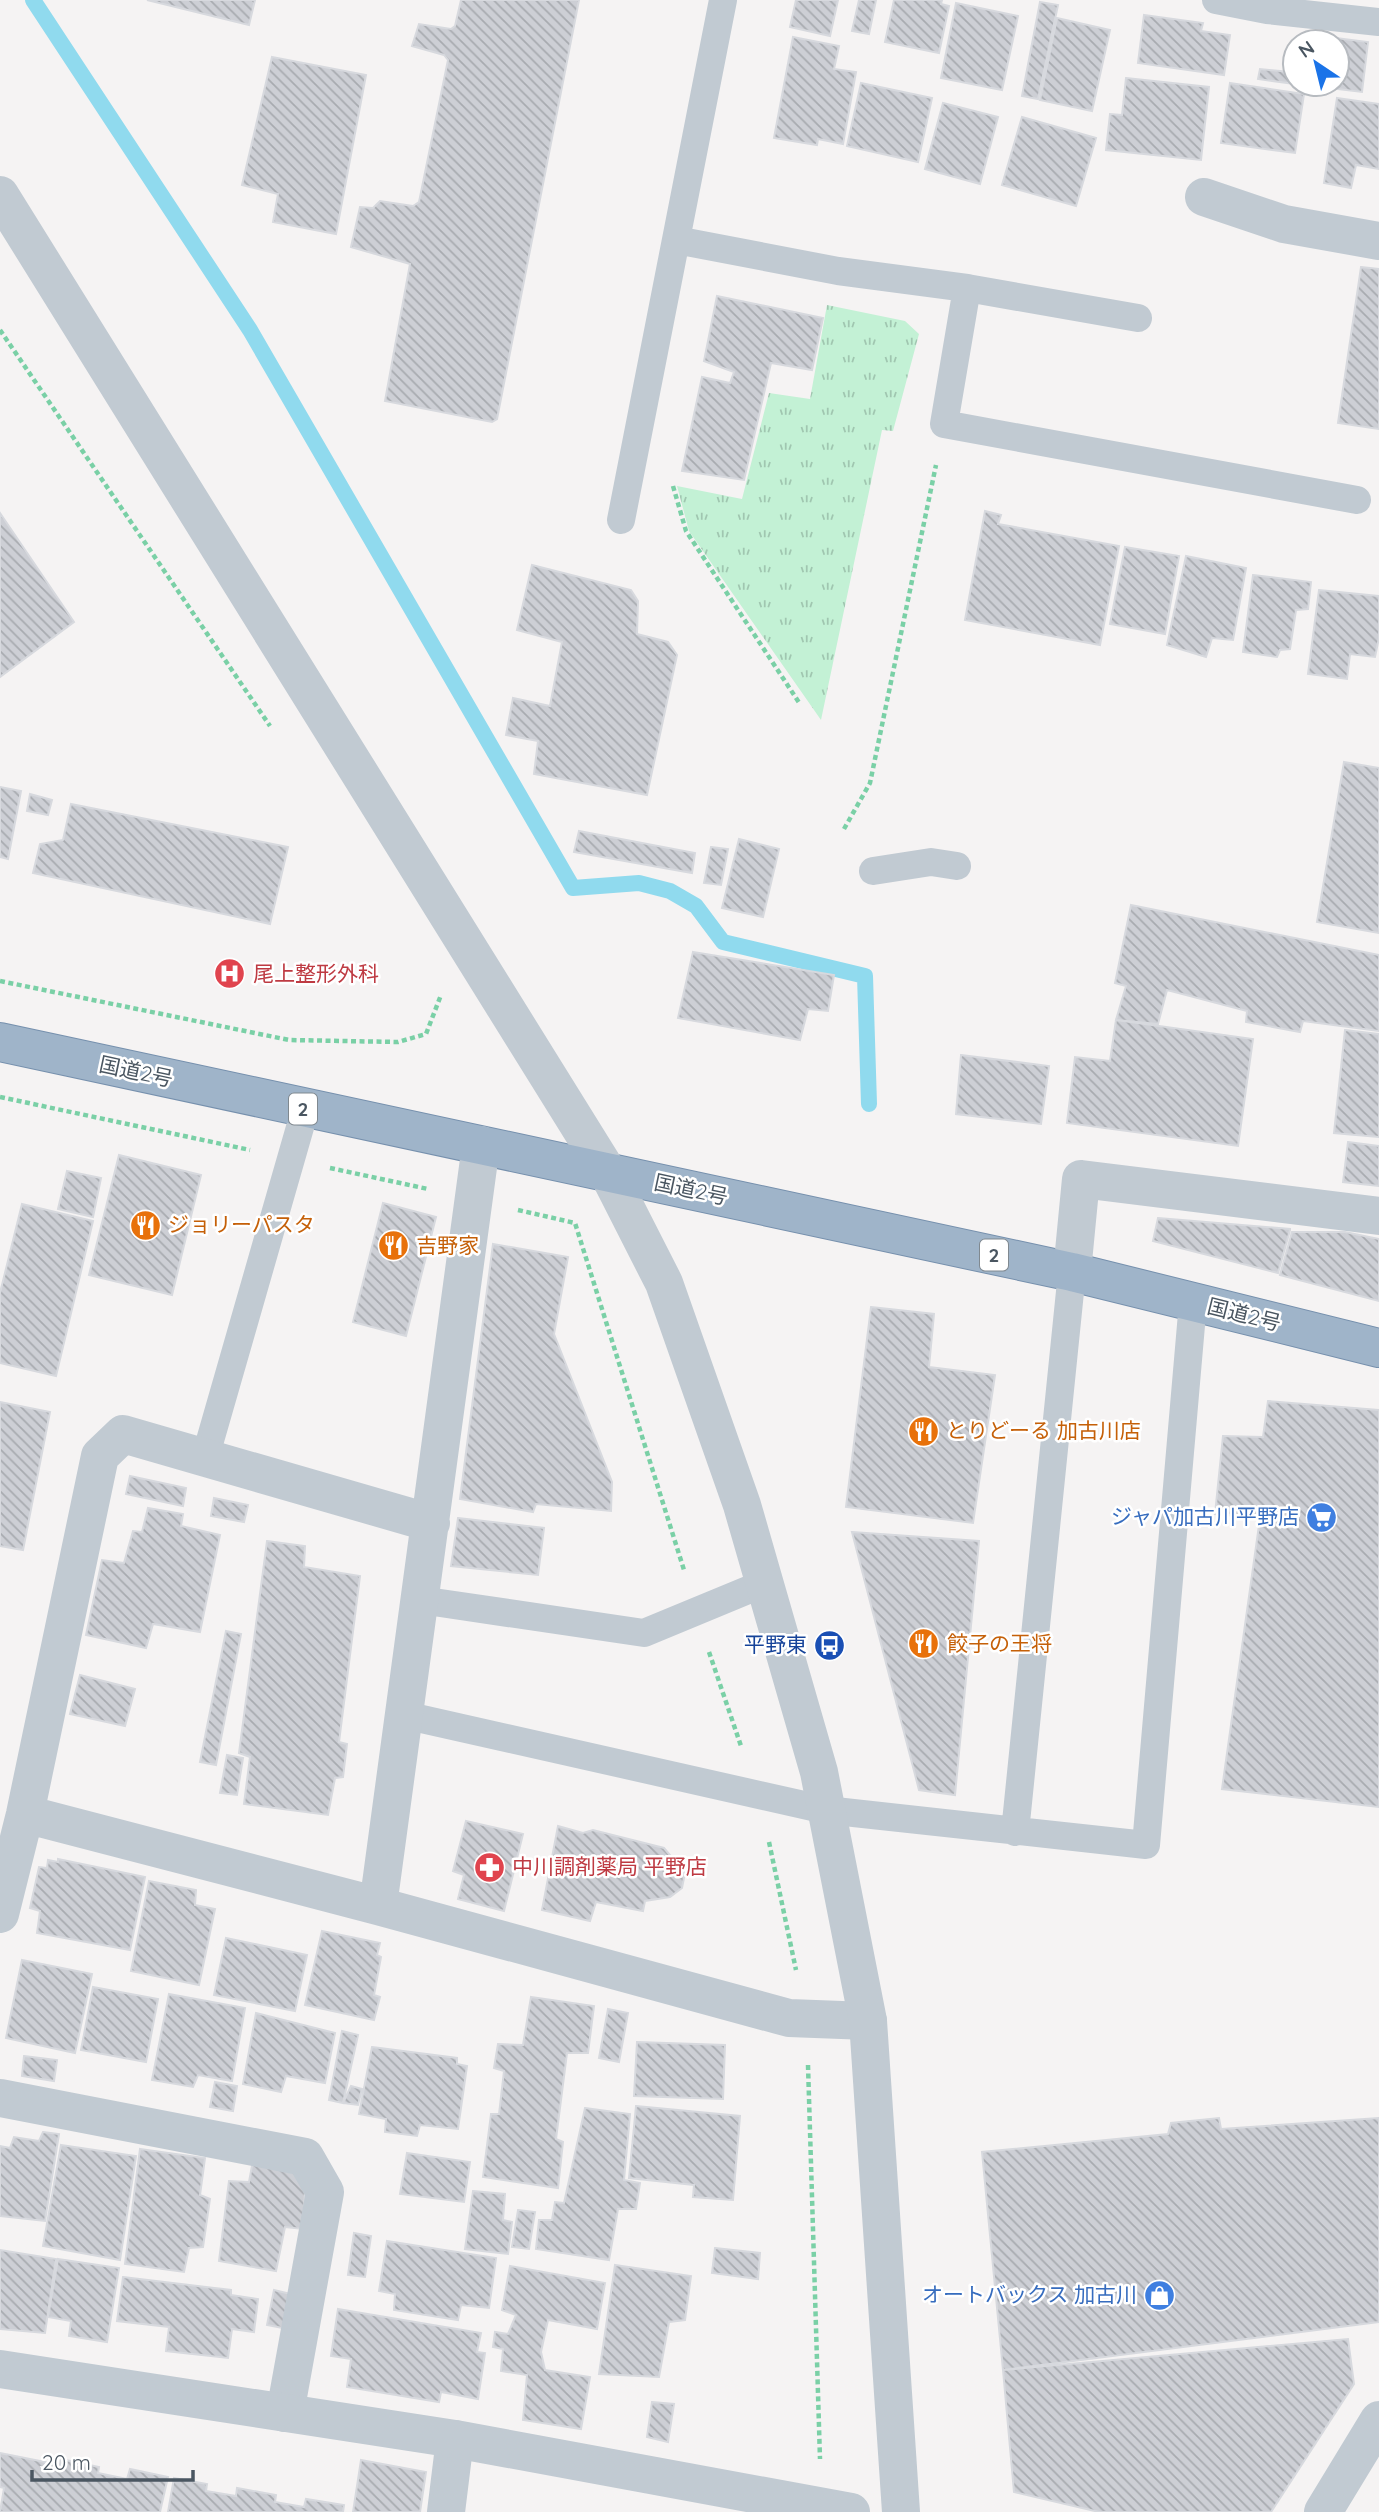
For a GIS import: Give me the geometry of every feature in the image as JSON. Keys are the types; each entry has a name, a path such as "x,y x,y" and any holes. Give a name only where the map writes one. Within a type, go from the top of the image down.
{"highway":[{"name":"国道2号","path":"0,1042 305,1110 607,1171 1072,1272 1379,1349"}],"street":[{"path":"0,195 607,1171 664,1283 742,1505 818,1772 868,2021 901,2512"},
{"path":"1205,197 1284,224 1379,241"},
{"path":"378,1906 481,1145"},
{"path":"1072,1272 1081,1179 1379,1216"},
{"path":"0,1914 25,1814 100,1456 123,1434 431,1523"},
{"path":"25,1814 378,1906 789,2018 868,2021"},
{"path":"0,2098 305,2157 325,2192 285,2413"},
{"path":"0,2369 455,2439 836,2509"},
{"path":"1323,2512 1379,2420"},
{"path":"446,2512 455,2439"}],"lane":[{"path":"621,520 723,0"},
{"path":"1216,0 1267,10 1379,22"},
{"path":"676,240 838,271 967,288 1138,318"},
{"path":"967,288 944,424 1357,500"},
{"path":"873,871 931,862 957,866"},
{"path":"205,1458 305,1110"},
{"path":"1015,1832 1072,1272"},
{"path":"404,1715 826,1810 1146,1845 1193,1302"},
{"path":"420,1600 644,1633 765,1583"}],"path":[{"path":"0,330 272,730"},
{"path":"844,829 870,783 938,456"},
{"path":"676,475 673,488 686,531 800,704"},
{"path":"0,981 289,1040 398,1042 426,1034 442,993"},
{"path":"575,1223 696,1611 759,1796 807,2019 836,2509"}],"green space":[{"path":"827,305 905,321 919,334 893,431 882,430 821,720 689,531 677,486 742,499 769,393 810,399"}],"building":[{"path":"147,0 255,0 249,25"},
{"path":"461,0 579,0 497,419 492,422 385,401 410,264 351,247 360,207 373,208 380,201 413,206 419,202 448,60 444,55 412,46 419,24 451,29 455,26"},
{"path":"796,0 838,0 830,36 790,27"},
{"path":"859,0 876,0 869,34 852,31"},
{"path":"894,0 942,0 941,4 949,6 939,53 885,42"},
{"path":"1040,2 1058,5 1038,99 1022,96"},
{"path":"956,3 1018,16 1002,90 941,78"},
{"path":"1144,15 1203,23 1201,31 1230,35 1224,75 1138,63"},
{"path":"1057,18 1110,30 1092,111 1040,100"},
{"path":"793,37 839,46 834,69 856,72 843,144 818,139 817,145 774,138"},
{"path":"1351,40 1368,42 1362,92 1351,91"},
{"path":"272,57 366,75 336,234 273,222 278,194 242,185"},
{"path":"1260,69 1281,71 1281,82 1258,79"},
{"path":"1126,78 1209,87 1201,160 1106,150 1110,114 1122,115"},
{"path":"861,83 932,98 918,162 847,146"},
{"path":"1230,83 1281,91 1281,98 1303,98 1295,153 1221,143"},
{"path":"1337,98 1379,104 1379,169 1356,165 1351,188 1324,183"},
{"path":"943,103 998,117 980,184 925,169"},
{"path":"1022,117 1096,138 1076,206 1002,185"},
{"path":"1361,267 1379,269 1379,429 1338,423"},
{"path":"717,296 823,318 812,370 771,363 744,480 682,471 702,377 730,383 734,372 704,361"},
{"path":"985,511 1001,515 998,524 1119,546 1100,645 965,620"},
{"path":"0,513 74,622 0,677"},
{"path":"1125,547 1179,556 1165,634 1110,624"},
{"path":"1186,556 1246,568 1233,640 1212,638 1206,657 1167,645"},
{"path":"532,565 631,590 638,601 637,634 668,642 677,655 647,795 534,774 538,741 506,735 513,698 550,706 562,642 517,630"},
{"path":"1253,575 1311,582 1308,609 1296,610 1290,649 1280,650 1277,657 1243,652"},
{"path":"1319,590 1379,596 1379,638 1375,657 1350,654 1347,679 1308,674"},
{"path":"1344,762 1379,768 1379,933 1317,922"},
{"path":"0,787 21,791 8,859 0,857"},
{"path":"30,794 52,800 48,815 27,811"},
{"path":"71,804 288,847 270,924 33,873 40,844 63,840"},
{"path":"579,831 695,853 692,873 574,852"},
{"path":"739,839 779,849 763,917 722,908"},
{"path":"711,847 728,849 721,885 704,883"},
{"path":"1131,905 1379,955 1379,1031 1303,1021 1300,1032 1246,1022 1247,1011 1167,990 1158,1024 1116,1020 1126,986 1115,983"},
{"path":"693,952 834,975 828,1011 808,1009 800,1040 678,1018"},
{"path":"1116,1020 1253,1039 1238,1146 1067,1123 1075,1057 1110,1061"},
{"path":"1345,1030 1379,1034 1379,1137 1334,1133"},
{"path":"961,1055 1049,1066 1041,1124 956,1114"},
{"path":"1348,1142 1379,1146 1379,1186 1343,1182"},
{"name":"ジョリーパスタ","path":"119,1155 201,1175 172,1295 89,1275"},
{"path":"67,1171 101,1178 93,1217 58,1209"},
{"path":"383,1203 436,1217 406,1336 353,1322"},
{"path":"22,1204 93,1221 56,1376 0,1363 0,1293"},
{"path":"1158,1218 1290,1230 1278,1273 1153,1241"},
{"path":"1292,1232 1345,1232 1379,1239 1379,1301 1280,1275"},
{"path":"493,1244 568,1257 554,1334 612,1482 611,1511 536,1504 533,1512 460,1499"},
{"path":"871,1307 934,1314 929,1367 995,1375 973,1523 846,1507"},
{"path":"1268,1401 1379,1410 1379,1807 1222,1789 1260,1518 1215,1514 1223,1436 1263,1437"},
{"path":"0,1402 50,1412 23,1550 0,1546"},
{"path":"130,1476 186,1488 183,1506 126,1494"},
{"path":"214,1498 248,1505 244,1522 211,1516"},
{"path":"148,1508 183,1514 181,1526 220,1535 200,1632 153,1624 146,1648 86,1635 102,1560 124,1563 133,1531 142,1532"},
{"path":"458,1518 544,1528 538,1575 451,1566"},
{"path":"852,1532 979,1541 955,1795 919,1790"},
{"path":"267,1541 305,1546 304,1567 360,1576 339,1742 347,1744 343,1777 335,1778 328,1815 244,1804 250,1757 239,1753"},
{"path":"226,1631 241,1634 216,1765 200,1762"},
{"path":"80,1675 135,1689 125,1726 70,1714"},
{"path":"227,1755 243,1758 237,1795 220,1793"},
{"path":"466,1821 523,1834 504,1911 458,1899 464,1875 453,1871"},
{"path":"558,1826 583,1833 593,1830 664,1848 685,1873 682,1888 670,1897 645,1901 643,1911 596,1902 590,1921 542,1910"},
{"path":"58,1859 145,1877 130,1950 37,1933 40,1911 30,1908 39,1867 47,1868 48,1860 58,1862"},
{"path":"149,1881 196,1890 195,1905 215,1909 199,1985 131,1971"},
{"path":"322,1931 380,1943 377,1955 381,1957 374,1995 380,1997 374,2020 305,2005"},
{"path":"226,1938 307,1955 295,2011 214,1995"},
{"path":"22,1960 92,1974 75,2053 6,2038"},
{"path":"93,1987 158,1999 146,2062 81,2050"},
{"path":"169,1994 245,2008 232,2081 198,2075 193,2087 152,2080"},
{"path":"531,1997 594,2006 588,2053 567,2053 556,2139 563,2142 558,2188 483,2177 491,2114 499,2114 504,2071 494,2068 498,2044 523,2045"},
{"path":"608,2009 628,2013 619,2062 599,2058"},
{"path":"256,2013 335,2033 325,2083 286,2076 281,2092 243,2084"},
{"path":"342,2031 358,2035 343,2103 329,2100"},
{"path":"637,2042 725,2045 723,2099 634,2096"},
{"path":"372,2047 457,2058 457,2064 467,2066 458,2129 420,2125 417,2136 385,2132 386,2119 359,2114"},
{"path":"24,2056 57,2060 54,2081 22,2076"},
{"path":"215,2082 237,2086 233,2111 210,2107"},
{"path":"351,2086 362,2089 358,2105 343,2103"},
{"path":"636,2106 740,2116 733,2200 693,2197 694,2185 629,2178"},
{"path":"585,2108 630,2114 624,2180 640,2183 636,2209 618,2209 609,2260 536,2249 539,2220 552,2220 555,2202 564,2203"},
{"path":"1219,2118 1221,2129 1379,2118 1379,2322 1003,2370 982,2152 1168,2134 1171,2123"},
{"path":"43,2132 59,2134 45,2221 0,2216 0,2146 10,2148 14,2137 39,2141"},
{"path":"61,2145 136,2156 120,2260 43,2246"},
{"path":"140,2149 205,2158 200,2195 210,2199 203,2247 189,2248 184,2272 125,2264"},
{"path":"407,2153 470,2162 464,2202 400,2194"},
{"path":"254,2155 288,2163 305,2190 303,2229 285,2227 276,2271 219,2261 229,2181 249,2182"},
{"path":"473,2191 505,2194 503,2220 512,2222 508,2254 465,2249"},
{"path":"518,2210 535,2212 529,2249 512,2247"},
{"path":"354,2233 371,2236 365,2277 348,2275"},
{"path":"387,2241 496,2258 489,2308 461,2305 458,2320 394,2310 395,2294 379,2291"},
{"path":"715,2248 760,2253 758,2279 712,2273"},
{"path":"0,2250 56,2259 45,2333 0,2329"},
{"path":"58,2259 119,2268 107,2342 69,2336 71,2321 48,2317"},
{"path":"615,2265 691,2276 685,2320 669,2322 659,2377 599,2374"},
{"path":"510,2266 605,2283 597,2329 548,2320 541,2352 545,2370 590,2377 581,2429 523,2420 527,2375 501,2371 503,2349 493,2347 495,2332 508,2334 516,2315 502,2310"},
{"path":"123,2277 231,2290 231,2295 258,2299 254,2332 232,2329 228,2358 166,2351 169,2327 117,2321"},
{"path":"274,2290 295,2295 288,2329 267,2325"},
{"path":"338,2309 481,2333 477,2352 485,2353 478,2399 441,2392 439,2402 347,2387 351,2359 331,2356"},
{"path":"1348,2339 1354,2384 1271,2512 1099,2512 1014,2492 1003,2370"},
{"path":"652,2402 674,2404 668,2442 647,2437"},
{"path":"0,2453 60,2465 61,2459 99,2467 98,2473 127,2479 130,2469 168,2477 160,2512 0,2512 4,2488 0,2487"},
{"path":"361,2460 426,2472 420,2512 353,2512"},
{"path":"174,2478 207,2484 206,2491 236,2496 237,2488 276,2495 275,2502 304,2507 306,2499 344,2505 343,2512 168,2512"}],"waterway":[{"path":"33,0 250,330 573,888 639,883 670,891 696,906 723,942 865,976 869,1104"}],"place":[{"name":"尾上整形外科","path":"230,974"},
{"name":"ジョリーパスタ","path":"145,1225"},
{"name":"吉野家","path":"393,1246"},
{"name":"とりどーる 加古川店","path":"923,1431"},
{"name":"ジャパ加古川平野店","path":"1322,1517"},
{"name":"餃子の王将","path":"924,1644"},
{"name":"平野東","path":"830,1645"},
{"name":"中川調剤薬局 平野店","path":"489,1867"},
{"name":"オートバックス 加古川","path":"1160,2295"}]}
